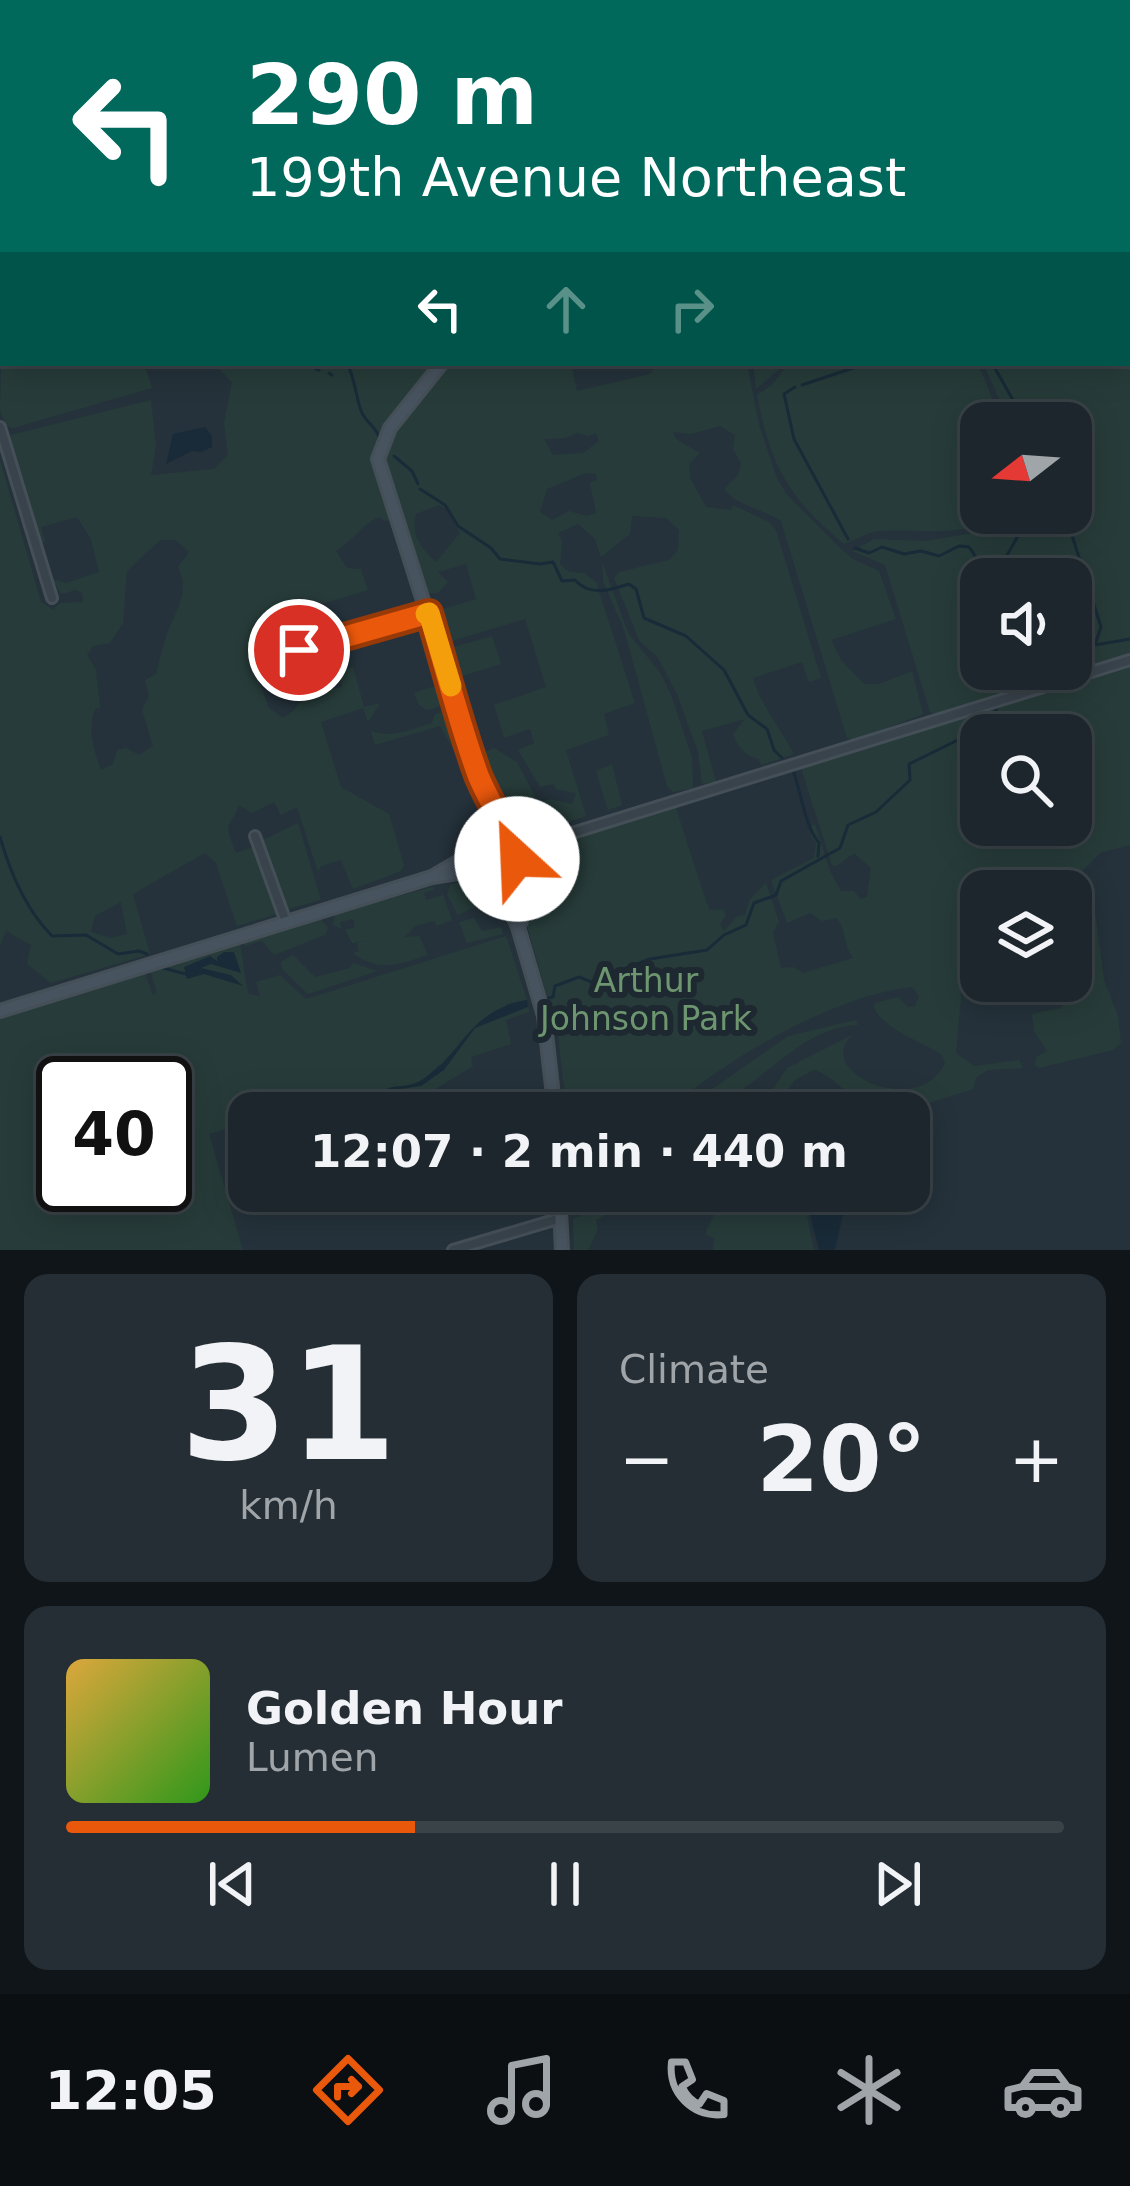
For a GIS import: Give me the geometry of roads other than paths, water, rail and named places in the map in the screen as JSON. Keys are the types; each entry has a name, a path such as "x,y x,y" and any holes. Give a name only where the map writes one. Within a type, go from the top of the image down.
{"street":[{"path":"440,366 390,428 378,459 480,780 490,825 482,854 518,927 544,1016 553,1092"},
{"path":"0,427 52,598"},
{"path":"299,650 429,613"},
{"path":"432,877 499,838 540,843 1130,660"},
{"path":"480,780 512,843 511,881 521,921 518,927"},
{"path":"255,836 286,922"},
{"path":"0,1011 432,877 504,872 540,843"},
{"path":"560,1212 562,1250"},
{"path":"453,1250 560,1218"}],"water":[{"path":"205,427 212,436 212,447 166,464 173,434"},
{"path":"224,952 234,952 241,973 211,964 201,968 231,975 243,986 204,974 187,979 184,967 210,956 217,961"},
{"path":"527,1000 528,1007 475,1028 444,1070 421,1086 385,1092 424,1079 479,1022 507,1005"},
{"path":"809,1212 843,1212 835,1250 819,1250"}],"waterway":[{"path":"348,366 362,413 380,439"},
{"path":"802,385 859,366"},
{"path":"994,366 1014,402"},
{"path":"795,387 784,394 794,439 848,539"},
{"path":"394,456 412,471 418,484"},
{"path":"420,489 445,505 458,526 500,559 553,562 562,581 575,580 594,590 629,584 636,589 644,618 686,636 724,670 748,715 767,729 782,758"},
{"path":"1006,558 1019,534"},
{"path":"1072,534 1101,627 1095,645"},
{"path":"855,548 869,553 882,547 939,556 959,546 969,547 975,558"},
{"path":"1092,647 1130,639"},
{"path":"545,999 553,997 555,986 579,977 594,983 618,978 624,969 650,959 707,950 746,925 754,903 776,895 781,881 840,848 848,825 876,812 910,780 909,764 991,718 1008,690"},
{"path":"793,770 819,843 818,856"},
{"path":"0,837 20,890 52,936 86,935 118,954 147,954"},
{"path":"163,968 186,974"}],"park label":[{"name":"Arthur Johnson Park","path":"646,999"}]}
